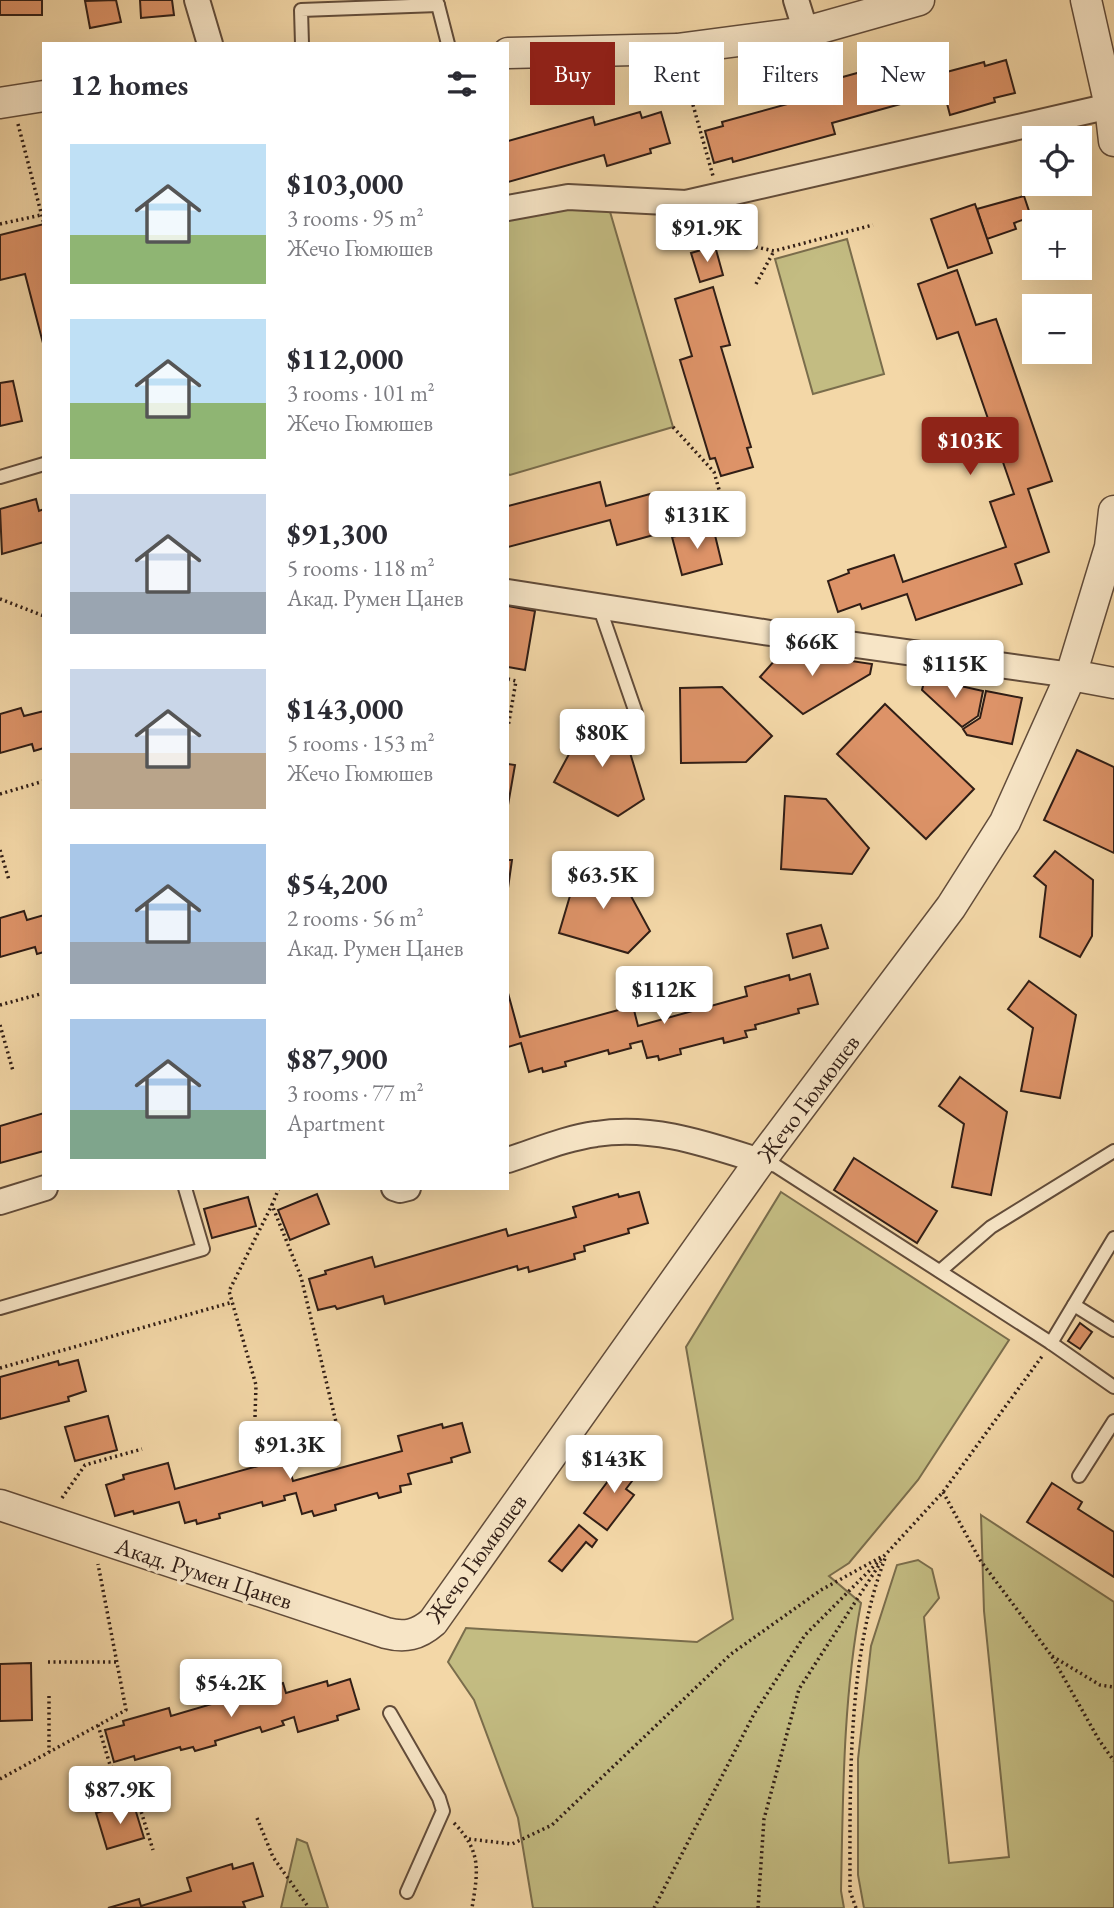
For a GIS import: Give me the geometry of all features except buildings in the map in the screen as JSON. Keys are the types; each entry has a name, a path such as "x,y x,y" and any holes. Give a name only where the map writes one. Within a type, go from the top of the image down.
{"street":[{"path":"197,0 209,42"},
{"path":"796,0 806,32"},
{"path":"509,53 677,48 806,32 919,0"},
{"path":"1086,0 1110,106 1114,141"},
{"path":"9,113 42,97"},
{"path":"509,208 568,197 686,203 1110,106"},
{"name":"Жечо Гюмюшев","path":"410,1636 423,1631 433,1622 760,1161 951,907 1005,822 1071,675 1112,548 1114,511"},
{"path":"509,592 1114,683"},
{"path":"509,1160 593,1134 617,1131 668,1134 760,1161"},
{"path":"0,1202 42,1189"},
{"name":"Акад. Румен Цанев","path":"0,1505 386,1633 410,1636"}],"lane":[{"path":"302,42 301,10 437,3 447,42"},
{"path":"0,477 42,465"},
{"path":"599,607 636,713"},
{"path":"940,1271 991,1227 1114,1150"},
{"path":"760,1161 776,1166 1051,1343 1114,1387"},
{"path":"0,1308 203,1249 186,1190"},
{"path":"1051,1343 1114,1238"},
{"path":"1074,1305 1114,1330"},
{"path":"1079,1476 1114,1421"},
{"path":"390,1713 439,1798 443,1811 407,1892"}],"path":[{"path":"693,105 718,195"},
{"path":"9,113 42,218"},
{"path":"686,203 694,233 774,251 873,225"},
{"path":"0,224 41,215"},
{"path":"756,284 774,251"},
{"path":"673,427 714,472 732,535"},
{"path":"0,599 42,615"},
{"path":"509,679 516,681 509,721"},
{"path":"0,794 42,782"},
{"path":"0,850 9,880"},
{"path":"0,1005 42,994"},
{"path":"0,1025 13,1071"},
{"path":"255,1417 256,1385 229,1290 278,1190"},
{"path":"272,1205 301,1277 336,1422"},
{"path":"0,1368 233,1302"},
{"path":"654,1908 754,1714 805,1635 943,1492 1051,1343"},
{"path":"57,1506 85,1465 142,1449"},
{"path":"943,1492 980,1560 1051,1655 1099,1740 1114,1760"},
{"path":"469,1839 512,1844 552,1825 731,1654 821,1590 886,1554"},
{"path":"758,1908 764,1819 799,1689 886,1554"},
{"path":"856,1908 850,1891 854,1717 866,1625 886,1554"},
{"path":"0,1779 125,1710 97,1562"},
{"path":"1051,1655 1100,1685 1114,1687"},
{"path":"48,1662 116,1662"},
{"path":"49,1696 50,1752"},
{"path":"98,1725 110,1765 137,1798 153,1850"},
{"path":"443,1811 469,1839 478,1871 472,1908"},
{"path":"257,1818 273,1857 309,1908"}],"shaded area":[{"path":"606,198 673,427 509,474 509,208"},
{"path":"847,239 884,374 813,394 775,259"},
{"path":"781,1192 1009,1340 918,1480 849,1563 829,1576 861,1603 845,1747 841,1891 844,1908 533,1908 518,1818 474,1700 448,1662 466,1628 697,1642 733,1619 686,1347"},
{"path":"981,1515 1114,1602 1114,1908 864,1908 858,1875 858,1759 871,1646 897,1565 918,1560 932,1569 939,1598 924,1617 949,1863 1009,1857 984,1611"},
{"path":"297,1839 307,1843 328,1908 281,1908"}]}
